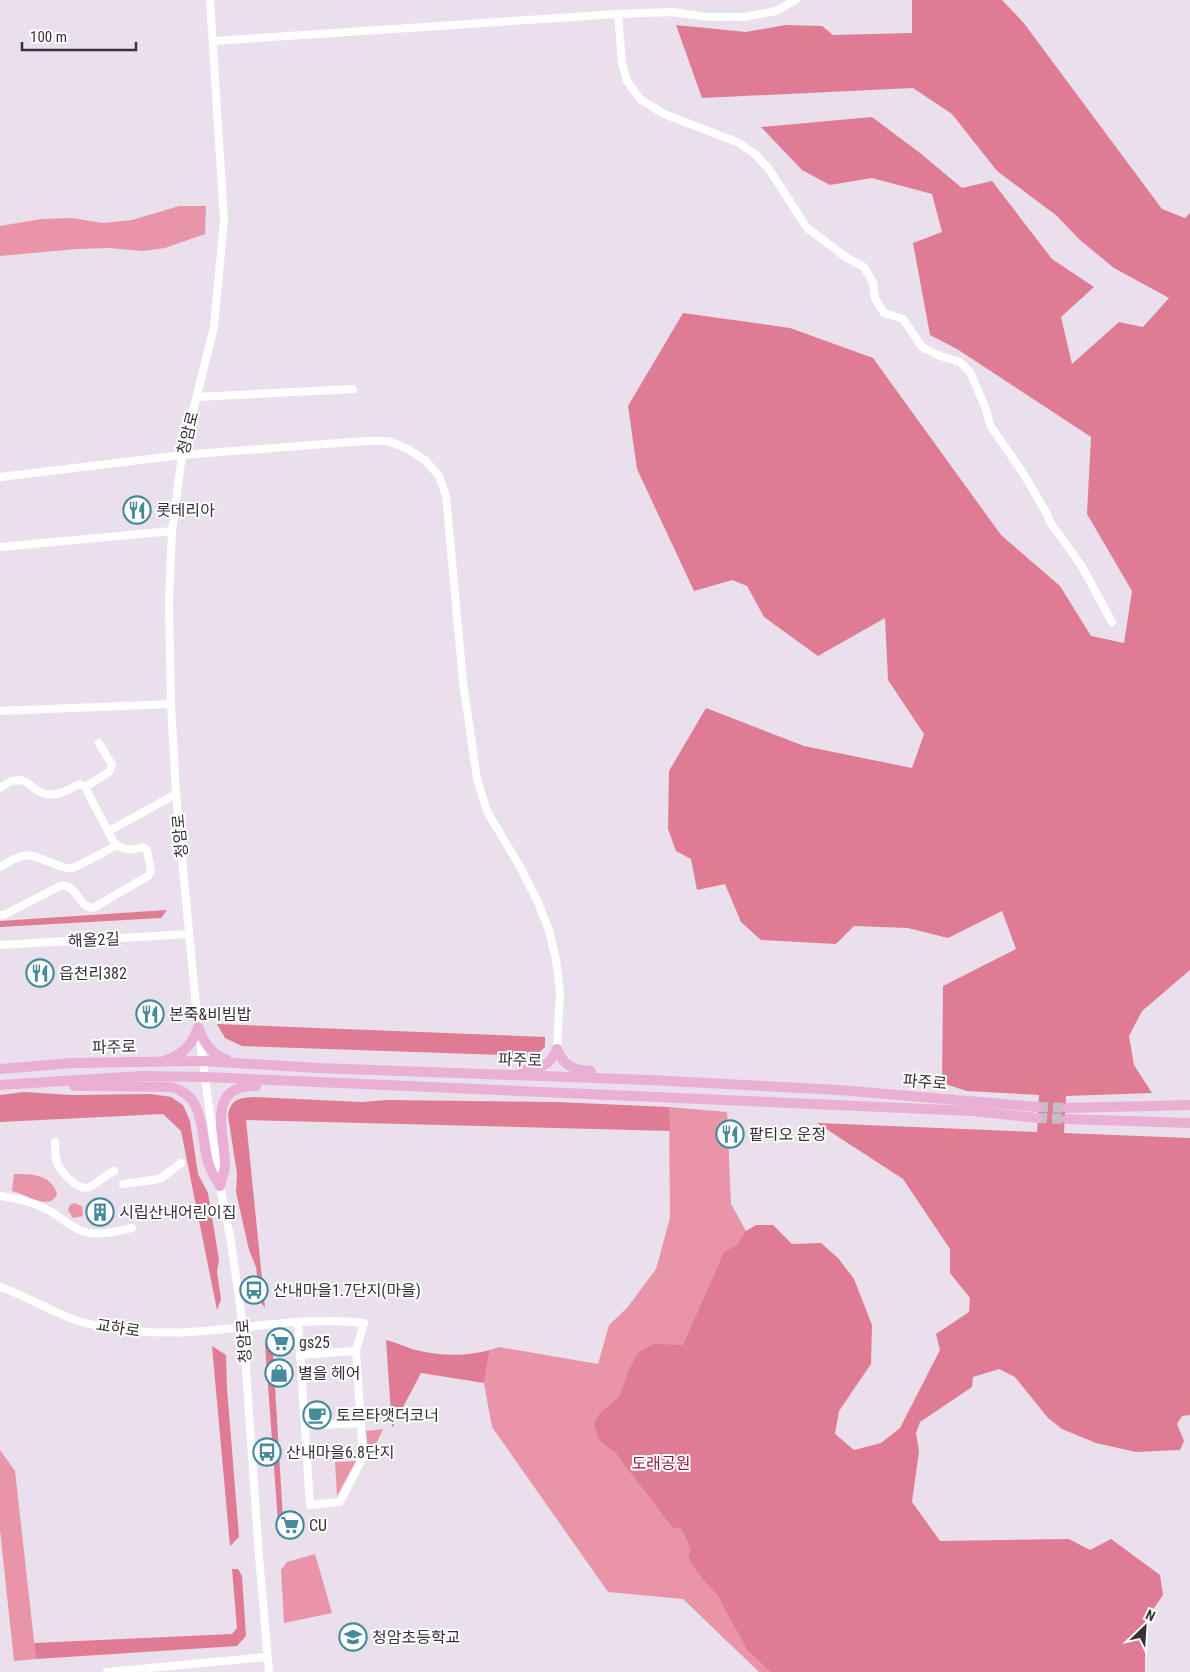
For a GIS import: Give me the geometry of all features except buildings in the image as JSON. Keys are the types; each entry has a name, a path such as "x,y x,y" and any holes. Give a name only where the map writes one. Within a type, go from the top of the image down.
{"main road":[{"path":"156,1062 182,1053 190,1045 198,1027"},
{"path":"198,1027 206,1044 212,1051 229,1061 242,1064"},
{"path":"499,1075 514,1070 540,1068 554,1057 557,1049"},
{"path":"557,1049 560,1058 568,1066 579,1071 622,1073 638,1080"},
{"name":"파주로","path":"0,1069 72,1063 202,1061 839,1090 1038,1107"},
{"name":"파주로","path":"0,1085 142,1076 204,1077 972,1111 1037,1118"},
{"path":"43,1082 71,1086 171,1087 180,1089 191,1097 198,1110 209,1166 220,1186"},
{"path":"220,1186 225,1166 221,1105 224,1098 232,1092 247,1086 316,1088 363,1085"},
{"path":"1067,1108 1190,1105"},
{"path":"1067,1119 1190,1123"}],"street":[{"name":"청암로","path":"210,0 224,220 214,327 182,455 172,531 169,600 171,704 176,794 198,1027 220,1186 231,1242 243,1327 269,1672"},
{"path":"214,41 618,14 672,12 708,17 744,18 776,11 796,0"},
{"path":"618,14 622,63 627,81 640,99 664,114 737,142 754,153 769,169 807,228 847,258 864,267 873,283 875,298 884,313 903,319 922,347 940,356 960,362 970,372 986,409 990,425 1023,473 1050,522 1082,566 1112,622"},
{"path":"197,397 353,389"},
{"path":"0,477 182,455 365,441 388,441 408,448 426,461 439,476 446,496 463,682 477,779 487,811 537,900 549,930 556,960 560,992 557,1049"},
{"path":"0,547 172,531"},
{"path":"0,711 171,704"},
{"path":"85,787 109,772 112,765 99,743"},
{"path":"0,788 11,781 22,780 39,792 52,795 60,794 80,784 85,787 119,847 132,851 143,847 147,850 151,871 148,876 93,908 86,907 80,902 73,889 66,885 60,886 2,916 0,915"},
{"path":"109,830 176,794"},
{"path":"0,867 17,856 24,855 72,868 117,845"},
{"path":"66,885 68,868"},
{"name":"해올2길","path":"0,945 189,934"},
{"path":"55,1142 57,1162 78,1187 89,1187 114,1171"},
{"path":"123,1184 160,1179 181,1163"},
{"path":"0,1196 33,1202 68,1224 86,1232 104,1234 132,1228"},
{"name":"교하로","path":"0,1287 74,1319 131,1331 188,1333 298,1322 346,1321 364,1323 356,1351"},
{"path":"298,1322 300,1355 306,1426 310,1505 340,1502 363,1457 356,1351 300,1355"},
{"path":"306,1426 360,1423"},
{"path":"107,1672 140,1671 267,1657"}],"green space":[{"path":"912,0 1002,0 1023,22 1162,209 1185,218 1190,213 1190,970 1142,1011 1129,1036 1134,1065 1152,1093 1066,1096 1064,1133 1190,1138 1190,1415 1182,1416 1177,1424 1184,1441 1180,1450 1136,1452 1096,1443 1062,1429 1048,1418 1015,1377 999,1369 973,1377 972,1387 920,1422 916,1433 919,1451 912,1502 940,1541 1069,1539 1090,1550 1111,1539 1160,1575 1163,1595 1145,1621 1145,1672 771,1672 748,1651 718,1596 697,1572 688,1557 691,1549 682,1529 672,1527 615,1452 599,1440 594,1424 600,1413 619,1397 629,1370 638,1353 653,1344 683,1345 724,1252 737,1245 746,1231 756,1225 773,1225 792,1244 821,1243 838,1258 854,1279 872,1325 871,1364 839,1411 835,1434 854,1450 881,1443 900,1428 940,1350 936,1334 969,1312 970,1298 950,1273 950,1249 903,1179 817,1123 1037,1132 1039,1095 967,1091 942,1083 943,986 1016,949 1002,911 948,938 908,928 854,926 836,944 761,940 741,922 725,884 697,890 691,859 676,851 668,829 669,771 706,708 804,746 912,768 924,734 888,680 885,618 818,656 764,617 747,586 732,580 694,591 637,469 628,406 683,313 790,328 873,358 1001,535 1060,586 1091,636 1124,643 1132,591 1087,514 1091,437 957,349 930,335 913,243 942,232 932,194 872,178 830,185 802,170 761,127 872,117 962,188 992,181 1052,259 1094,287 1061,317 1072,364 1119,322 1143,327 1169,298 1114,268 1080,240 1057,216 997,171 952,114 913,88 702,98 676,25 746,32 786,25 822,26 833,35 912,33"},
{"path":"179,206 206,206 205,234 165,248 143,251 109,248 77,249 0,256 0,226 41,219 72,218 103,223 132,220"},
{"path":"167,910 161,918 0,927 0,921"},
{"path":"217,1024 545,1037 545,1047 535,1056 242,1046 225,1038"},
{"path":"24,1092 72,1095 151,1094 171,1097 183,1105 190,1121 198,1174 208,1193 219,1260 217,1272 221,1299 217,1310 181,1131 163,1114 0,1122 0,1095"},
{"path":"253,1097 362,1102 387,1100 556,1102 669,1107 670,1131 246,1120 265,1308 260,1301 256,1267 249,1250 236,1192 237,1174 228,1115 231,1106 236,1100"},
{"name":"도래공원","path":"669,1107 727,1112 731,1204 746,1231 809,1672 759,1672 683,1599 608,1592 492,1427 484,1383 490,1350 499,1347 598,1364 609,1325 627,1308 656,1269 670,1218"},
{"path":"14,1174 40,1176 50,1182 57,1194 49,1202 43,1202 12,1191"},
{"path":"74,1203 82,1206 83,1216 73,1218 68,1210 70,1205"},
{"path":"272,1336 284,1536 279,1536 265,1344"},
{"path":"386,1340 412,1349 441,1354 461,1355 490,1350 484,1383 421,1373 392,1428"},
{"path":"212,1346 226,1355 239,1537 230,1546"},
{"path":"383,1429 369,1459 366,1431"},
{"path":"0,1450 15,1471 36,1659 14,1661 0,1530"},
{"path":"356,1461 337,1496 335,1462"},
{"path":"315,1554 332,1613 284,1623 281,1570 287,1562"},
{"path":"232,1569 238,1569 242,1576 246,1636 237,1646 36,1659 34,1643 232,1634 237,1628"}],"tunnel":[{"path":"1038,1107 1067,1108"},
{"path":"1037,1118 1067,1119"}],"place":[{"name":"롯데리아","path":"137,510"},
{"name":"읍천리382","path":"40,973"},
{"name":"본죽&비빔밥","path":"150,1014"},
{"name":"팥티오 운정","path":"730,1134"},
{"name":"시립산내어린이집","path":"100,1212"},
{"name":"산내마을1.7단지(마을)","path":"254,1290"},
{"name":"gs25","path":"280,1342"},
{"name":"별을 헤어","path":"279,1373"},
{"name":"토르타앳더코너","path":"317,1415"},
{"name":"산내마을6.8단지","path":"267,1452"},
{"name":"CU","path":"290,1525"},
{"name":"청암초등학교","path":"353,1637"}]}
